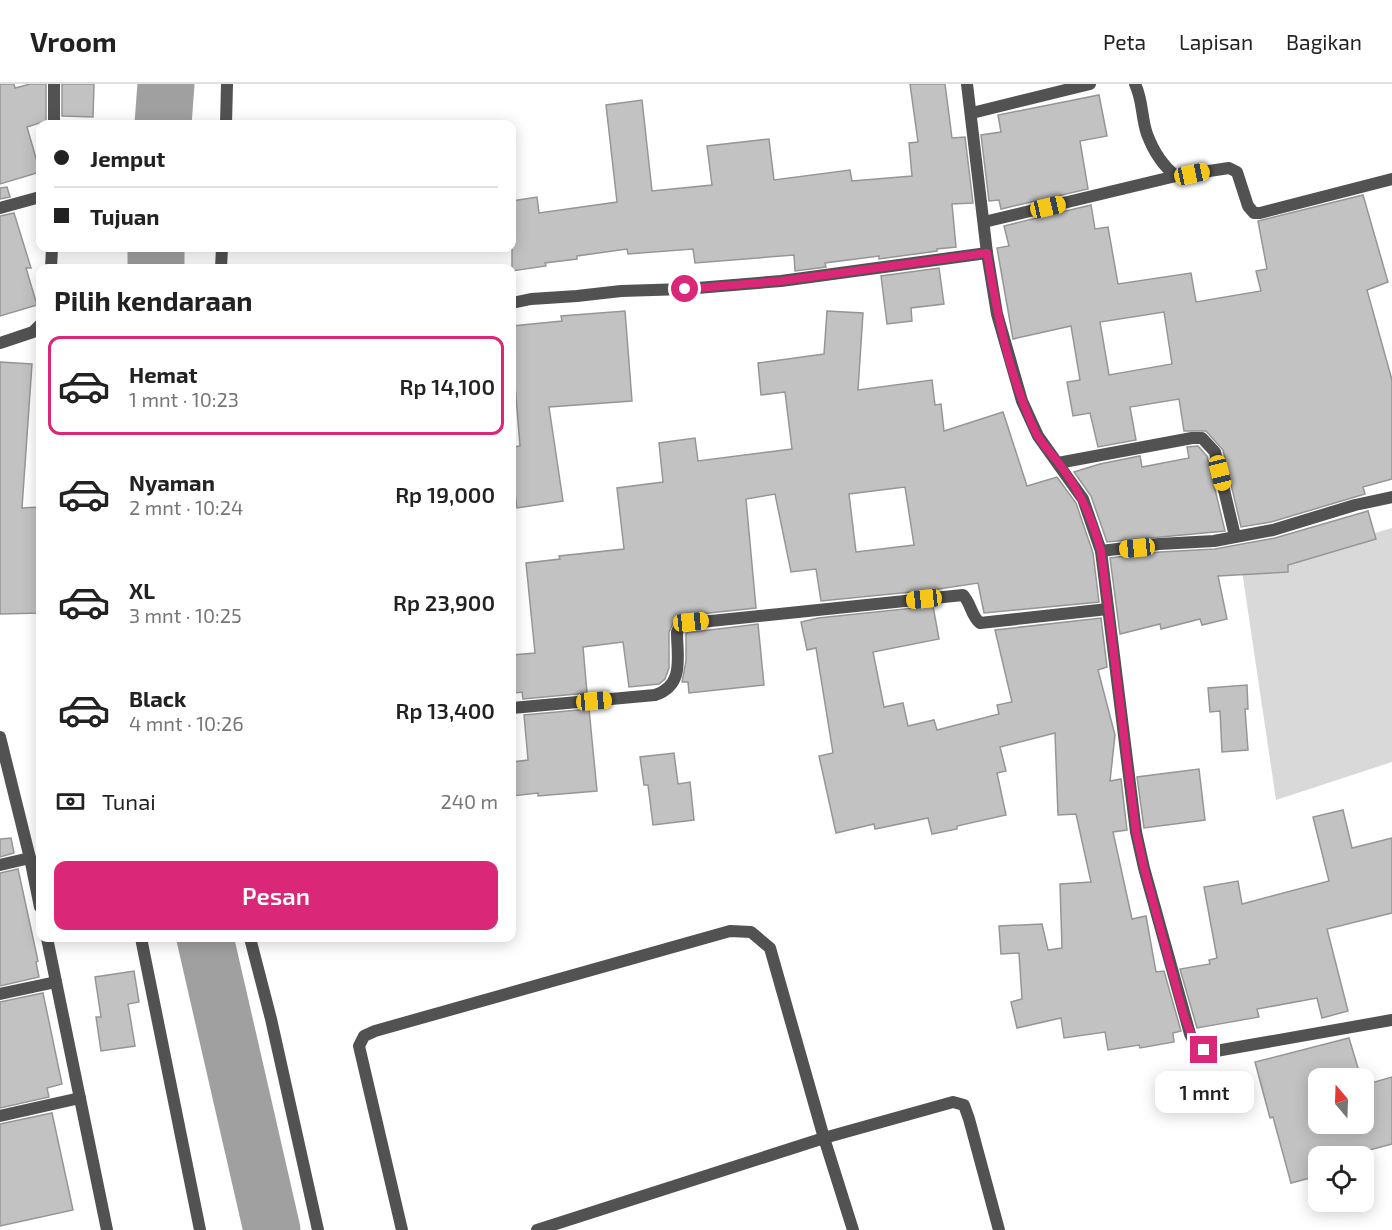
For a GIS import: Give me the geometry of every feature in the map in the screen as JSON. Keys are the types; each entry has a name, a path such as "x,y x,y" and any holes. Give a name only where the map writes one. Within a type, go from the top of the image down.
{"street":[{"path":"54,84 54,120"},
{"path":"226,120 227,84"},
{"path":"967,84 987,253 998,314 1022,400 1038,436 1083,498 1101,551 1136,832 1184,1016 1196,1047 1216,1051 1392,1020"},
{"path":"972,113 1090,84"},
{"path":"1135,84 1140,94 1147,134 1165,167 1176,176"},
{"path":"984,222 1176,176 1229,168 1237,172 1248,206 1254,213 1392,179"},
{"path":"0,208 36,198"},
{"path":"516,302 621,291 685,289 781,281 987,253"},
{"path":"0,343 36,329"},
{"path":"1058,463 1202,438 1215,452 1235,536"},
{"path":"1101,551 1159,544 1214,541 1273,530 1355,505 1392,497"},
{"path":"516,708 655,695 665,692 677,675 677,632 680,626 691,622 957,595 963,595 968,600 976,621 980,623 1108,609"},
{"path":"0,737 36,888"},
{"path":"0,865 30,858"},
{"path":"402,1230 359,1046 364,1036 730,931 751,932 770,948 854,1230"},
{"path":"48,942 107,1228 93,1230"},
{"path":"142,942 200,1230"},
{"path":"251,942 271,1019 318,1230"},
{"path":"0,994 56,982"},
{"path":"0,1116 80,1098"},
{"path":"537,1230 825,1138 953,1102 964,1106 999,1230"}],"shaded area":[{"path":"1392,528 1392,762 1276,800 1242,571"}],"building":[{"path":"0,84 14,84 15,88 30,84 46,84 46,120 36,120 36,124 27,127 36,158 36,173 0,184"},
{"path":"62,84 94,84 93,117 62,116"},
{"path":"910,84 945,84 952,138 965,137 973,203 952,204 956,247 879,259 879,256 825,263 826,267 795,271 794,255 695,263 693,249 628,254 627,249 577,256 577,259 545,263 546,266 516,270 516,264 512,264 512,252 516,252 516,200 537,197 539,213 617,202 606,105 642,100 652,191 712,185 707,146 769,139 774,180 850,170 852,181 912,176 909,143 918,142"},
{"path":"1099,95 1107,136 1080,141 1088,189 1001,209 999,200 989,201 981,135 1001,132 998,115"},
{"path":"7,187 10,197 0,199 0,188"},
{"path":"1363,195 1388,282 1367,290 1392,380 1392,479 1363,487 1365,494 1271,522 1241,527 1223,450 1206,431 1184,431 1179,399 1130,407 1136,440 1098,447 1090,413 1073,416 1067,382 1080,380 1071,326 1013,339 997,248 1009,246 1004,226 1091,205 1095,229 1108,227 1118,284 1191,273 1196,302 1261,291 1256,271 1267,269 1258,221","holes":["1164,312 1172,364 1109,375 1100,322"]},
{"path":"14,213 31,268 26,268 36,305 0,316 0,216"},
{"path":"939,268 944,304 911,308 912,321 887,324 881,276"},
{"path":"625,311 632,401 549,407 563,501 517,508 516,446 520,446 516,396 516,326 562,321 561,316"},
{"path":"827,311 863,313 858,390 932,380 935,405 941,404 944,431 1003,412 1027,486 1057,477 1076,503 1093,553 1099,602 984,613 978,583 821,601 816,569 791,572 775,494 746,499 756,608 690,615 675,619 669,632 669,668 665,679 659,684 629,687 623,642 583,647 587,693 523,699 522,692 516,693 516,655 535,653 526,563 560,559 559,556 624,549 617,488 663,482 659,443 695,438 698,461 792,449 785,392 761,395 758,363 824,354","holes":["905,487 914,545 856,552 849,494"]},
{"path":"0,362 32,364 22,508 36,507 36,613 0,614"},
{"path":"1198,446 1207,456 1225,531 1107,542 1091,496 1074,472 1140,456 1142,467 1189,458 1187,447"},
{"path":"1368,511 1376,539 1288,565 1288,572 1218,576 1227,619 1202,625 1200,619 1161,629 1160,624 1120,634 1110,558 1215,549 1275,538"},
{"path":"933,606 939,639 873,652 884,707 903,703 908,726 934,720 937,730 999,714 997,705 1012,702 995,630 1101,618 1107,667 1098,670 1115,735 1110,781 1121,779 1127,830 1113,832 1132,919 1146,916 1156,972 1164,971 1181,1031 1173,1033 1174,1042 1140,1048 1139,1045 1108,1050 1105,1032 1064,1038 1061,1018 1017,1028 1011,1002 1022,999 1019,953 1001,954 999,926 1042,924 1048,950 1062,948 1060,884 1091,882 1076,814 1058,815 1055,733 1000,747 1006,771 997,773 1006,815 932,834 928,818 875,829 874,824 836,833 819,756 833,753 816,648 807,650 801,622 818,618"},
{"path":"758,624 764,685 689,693 688,682 682,682 686,661 686,633"},
{"path":"1247,685 1248,709 1245,709 1248,750 1222,752 1220,711 1210,712 1208,688"},
{"path":"589,709 597,791 516,796 516,762 528,760 524,715"},
{"path":"674,753 678,784 690,782 694,820 653,825 648,785 644,785 640,757"},
{"path":"1199,769 1205,820 1144,828 1137,777"},
{"path":"1343,810 1352,848 1392,838 1392,913 1327,929 1348,1011 1322,1018 1317,998 1257,1009 1259,1017 1197,1028 1180,969 1210,964 1209,960 1217,958 1204,887 1238,881 1242,904 1329,881 1313,817"},
{"path":"11,838 14,853 0,857 0,839"},
{"path":"18,869 38,961 36,962 39,977 0,986 0,873"},
{"path":"134,971 139,1002 128,1004 135,1046 101,1051 96,1017 101,1017 95,977"},
{"path":"43,993 62,1084 47,1088 49,1097 0,1108 0,1002"},
{"path":"1349,1038 1358,1068 1308,1068 1308,1134 1374,1134 1374,1082 1392,1077 1392,1144 1374,1149 1374,1146 1308,1146 1308,1179 1291,1183 1255,1062"},
{"path":"52,1113 73,1210 0,1226 0,1124"}],"waterway":[{"path":"163,120 166,84"},
{"path":"156,252 156,264"},
{"path":"206,942 272,1230"}],"route":[{"path":"685,289 781,281 987,253 998,314 1022,400 1038,436 1083,498 1101,551 1136,832 1184,1016 1196,1047 1204,1050"}]}
